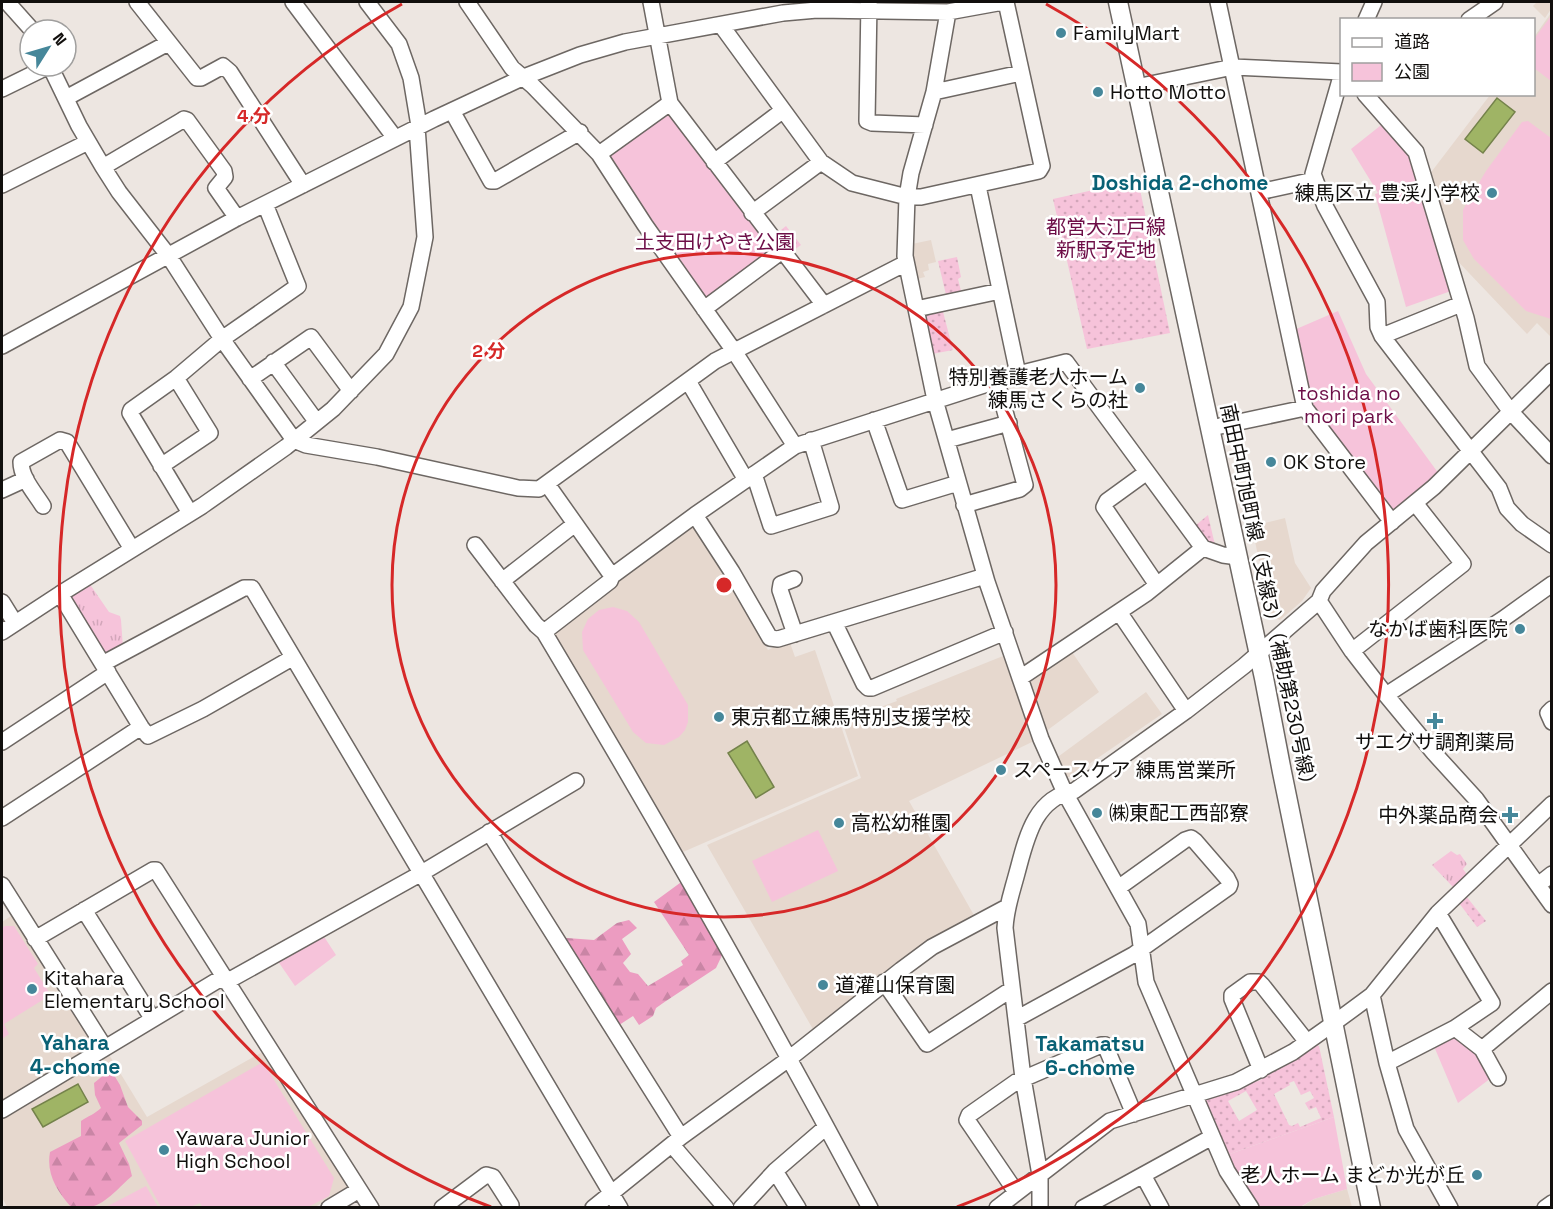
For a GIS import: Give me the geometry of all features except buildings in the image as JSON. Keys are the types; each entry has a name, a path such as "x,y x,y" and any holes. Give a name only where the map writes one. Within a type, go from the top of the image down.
{"main road":[{"name":"南田中町旭町線（支線3）（補助第230号線）","path":"1118,2 1211,428 1371,1208"}],"street":[{"path":"7,2 21,18"},
{"path":"137,2 197,78 223,66 230,72 303,185"},
{"path":"293,2 394,138"},
{"path":"2,632 190,513 294,440 333,409 394,343 411,307 425,237 418,127 411,78 399,45 367,2"},
{"path":"467,2 512,68 524,77 599,153 645,225 734,351 795,446"},
{"path":"651,2 670,103 824,305"},
{"path":"2,346 237,218 394,138 524,77 603,48 657,36 783,13 869,6 948,12 1005,2 1042,166 1040,171 921,197 906,197 852,183 821,162 721,25"},
{"path":"1218,2 1305,408 1392,522"},
{"path":"1367,18 1374,2"},
{"path":"1472,18 1495,2"},
{"path":"869,6 867,121 926,125"},
{"path":"948,12 934,92 906,197 906,263 936,400 985,576 1041,739 1065,793 1138,924 1146,982 1227,1171 1251,1208"},
{"path":"66,98 168,43"},
{"path":"1136,87 1233,67 1340,72"},
{"path":"934,92 1021,73"},
{"path":"1340,76 1313,174 1325,206 1377,302 1378,327 1382,336 1499,488 1507,508 1522,524 1551,545"},
{"path":"2,89 25,78"},
{"path":"56,78 88,142 119,192 168,255 222,339 294,440 306,446 377,458 527,490 539,489 715,361 906,263"},
{"path":"1367,96 1416,153 1461,303 1477,366 1511,412 1551,456"},
{"path":"599,153 670,103"},
{"path":"452,111 491,181 495,181 580,132"},
{"path":"714,162 782,111"},
{"path":"103,167 184,119 188,120 224,171 225,177 216,188 237,218"},
{"path":"2,185 88,142"},
{"path":"752,213 821,162"},
{"path":"1259,192 1314,180"},
{"path":"978,186 1018,374"},
{"path":"190,513 130,413 222,339 298,285 265,204"},
{"path":"704,309 782,251"},
{"path":"916,309 1000,291"},
{"path":"1382,336 1461,303"},
{"path":"250,379 311,337 351,391"},
{"path":"273,362 316,421"},
{"path":"544,632 610,581 612,576 694,515 795,446 1018,374 1066,362 1203,548 1238,557"},
{"path":"1040,1208 1040,1175 1023,1078 1005,928 1007,907 1032,824 1054,798 1074,791 1186,711 1258,654 1319,601 1323,591 1366,543 1415,503 1470,452 1551,371"},
{"path":"161,466 210,433 176,378"},
{"path":"688,381 709,415 718,436 750,477 771,526 831,507 811,440"},
{"path":"964,505 1020,489 1025,485 997,382"},
{"path":"1211,428 1305,408"},
{"path":"874,420 902,500 958,483"},
{"path":"947,440 1009,423"},
{"path":"43,506 26,479 21,462 60,440 67,442 132,549"},
{"path":"1147,472 1110,498 1104,507 1157,585"},
{"path":"2,490 26,479"},
{"path":"547,484 612,576"},
{"path":"1352,651 1463,564 1415,503"},
{"path":"694,515 732,572 770,638 778,639 985,576"},
{"path":"502,580 575,524"},
{"path":"475,545 536,625 544,632 644,798 790,1058 870,1208"},
{"path":"1020,678 1119,612 1203,548"},
{"path":"794,579 781,584 780,590 795,634"},
{"path":"1386,695 1503,619 1551,584"},
{"path":"2,742 106,668 244,588 252,588 620,1208"},
{"path":"60,594 148,736 292,658"},
{"path":"1319,601 1352,651 1386,695 1476,799 1551,905"},
{"path":"2,602 15,623"},
{"path":"1119,612 1186,711"},
{"path":"834,622 868,688 1005,632"},
{"path":"1551,709 1548,713 1551,722"},
{"path":"2,818 141,727"},
{"path":"2,1110 152,1018 420,874 576,781"},
{"path":"997,1208 1110,1121 1236,1082 1293,1052 1334,1023 1372,995 1438,913 1551,804"},
{"path":"489,832 676,1141 726,1208"},
{"path":"1016,1019 1141,950 1229,887 1229,881 1191,838 1118,888"},
{"path":"35,939 156,870 371,1208"},
{"path":"1538,885 1551,874"},
{"path":"2,885 8,910 35,939 105,1047"},
{"path":"593,1208 676,1141 790,1058 884,982 932,947 1007,907"},
{"path":"84,910 152,1018"},
{"path":"1387,1063 1455,1028 1492,1003 1438,913"},
{"path":"884,982 927,1044 1012,989"},
{"path":"1261,1070 1232,999 1232,995 1250,982 1259,982 1262,985 1307,1042"},
{"path":"1482,1049 1551,991"},
{"path":"1372,995 1387,1063 1406,1129 1450,1208"},
{"path":"1455,1028 1482,1049 1498,1078"},
{"path":"1016,1192 967,1120 969,1115 1023,1078 1105,1045 1134,1114"},
{"path":"741,1208 775,1171 826,1126"},
{"path":"1083,1208 1212,1137"},
{"path":"775,1171 798,1208"},
{"path":"1143,1174 1161,1208"},
{"path":"442,1208 486,1175 493,1177 511,1208"},
{"path":"329,1208 359,1190"},
{"path":"1545,1208 1551,1203"}],"shaded area":[{"path":"1537,2 1551,2 1551,9 1545,18 1533,6"},
{"name":"練馬区立 豊渓小学校","path":"1551,13 1551,337 1537,323 1527,334 1450,253 1429,175 1489,96 1535,96 1535,36"},
{"path":"1497,98 1515,112 1483,153 1465,139"},
{"path":"931,240 936,262 928,264 929,270 923,272 925,277 917,279 912,244"},
{"path":"1285,518 1295,563 1311,588 1302,601 1280,620 1270,616 1252,526"},
{"name":"東京都立練馬特別支援学校","path":"688,525 694,526 768,650 789,640 795,657 815,650 858,776 683,852 552,636 553,629 622,579 621,576"},
{"path":"1070,649 1099,692 1045,732 1030,686 1032,674"},
{"name":"高松幼稚園","path":"1003,656 1034,741 909,801 975,917 814,1031 707,845 861,778 842,721 897,701 896,699"},
{"path":"1146,692 1162,714 1070,777 1066,777 1055,759"},
{"path":"747,741 774,787 756,798 728,753"},
{"name":"Kitahara Elementary School","path":"11,916 17,917 95,1042 93,1048 2,1102 2,922"},
{"name":"Yawara Junior High School","path":"264,1051 348,1183 346,1189 315,1207 7,1207 2,1197 2,1116 108,1053 147,1117"},
{"path":"78,1084 88,1102 43,1127 32,1109"},
{"path":"1347,1189 1352,1207 1300,1208 1314,1199"}],"green space":[{"path":"1551,16 1551,81 1535,69 1535,38"},
{"name":"土支田けやき公園","path":"664,115 671,115 769,247 768,254 710,297 703,297 610,160 611,155"},
{"path":"1528,121 1551,138 1551,319 1526,311 1474,259 1463,240 1463,210 1486,171 1522,122"},
{"path":"1385,122 1413,157 1451,291 1406,307 1375,194 1378,193 1351,149"},
{"name":"都営大江戸線 新駅予定地","path":"1138,180 1170,333 1087,349 1053,199"},
{"path":"786,226 801,245 791,252 777,233"},
{"path":"957,257 961,277 958,279 962,295 947,299 938,261"},
{"path":"942,308 953,350 932,354 924,312"},
{"name":"toshida no mori park","path":"1338,311 1366,374 1439,474 1395,509 1387,508 1310,407 1294,330"},
{"path":"1208,515 1215,545 1208,542 1196,525"},
{"path":"89,583 109,612 120,616 123,648 110,654 102,652 70,600 72,594"},
{"path":"613,607 627,611 639,622 688,705 688,722 685,730 679,737 664,745 646,743 633,732 583,650 582,632 588,619 599,610"},
{"path":"818,830 838,871 772,902 752,861"},
{"path":"1451,851 1457,855 1460,854 1467,864 1463,869 1468,876 1453,887 1432,865"},
{"path":"684,880 724,951 716,968 656,1008 653,1016 639,1025 633,1016 616,1027 562,940 567,938 594,940 617,923 629,920 637,928 622,939 631,954 623,963 630,972 638,974 648,986 683,965 681,961 689,955 654,902"},
{"path":"1466,896 1486,921 1477,927 1459,903"},
{"path":"14,926 38,964 34,968 50,994 4,1024 9,1034 2,1039 2,928"},
{"path":"321,932 336,955 295,986 275,957"},
{"path":"1456,1032 1480,1051 1491,1078 1458,1103 1433,1044"},
{"path":"1313,1044 1319,1046 1334,1117 1227,1155 1205,1101 1210,1097 1261,1080 1265,1074","holes":["1294,1081 1301,1095 1310,1091 1314,1098 1305,1103 1309,1110 1316,1107 1321,1118 1300,1127 1298,1123 1289,1125 1274,1094","1246,1091 1257,1110 1239,1121 1228,1101"]},
{"path":"263,1062 334,1178 329,1196 308,1207 203,1208 200,1203 190,1207 161,1207 125,1141"},
{"path":"105,1074 114,1075 128,1107 142,1121 142,1125 119,1143 132,1176 97,1205 86,1208 71,1207 61,1195 51,1175 50,1152 81,1136 81,1121 101,1108 95,1095 94,1083"},
{"path":"1334,1117 1347,1189 1314,1199 1300,1207 1258,1207 1232,1167 1227,1155"},
{"path":"146,1186 158,1207 106,1207"}],"place":[{"name":"FamilyMart","path":"1061,33"},
{"name":"Hotto Motto","path":"1098,92"},
{"name":"練馬区立 豊渓小学校","path":"1492,193"},
{"name":"特別養護老人ホーム 練馬さくらの社","path":"1140,388"},
{"name":"OK Store","path":"1271,462"},
{"name":"なかば歯科医院","path":"1520,629"},
{"name":"東京都立練馬特別支援学校","path":"719,717"},
{"name":"サエグサ調剤薬局","path":"1435,721"},
{"name":"スペースケア 練馬営業所","path":"1001,770"},
{"name":"㈱東配工西部寮","path":"1097,813"},
{"name":"中外薬品商会","path":"1510,815"},
{"name":"高松幼稚園","path":"839,823"},
{"name":"道灌山保育園","path":"823,985"},
{"name":"Kitahara Elementary School","path":"32,989"},
{"name":"Yawara Junior High School","path":"164,1150"},
{"name":"老人ホーム まどか光が丘","path":"1477,1175"}],"district":[{"name":"Doshida 2-chome","path":"1180,183"},
{"name":"Yahara 4-chome","path":"75,1055"},
{"name":"Takamatsu 6-chome","path":"1090,1056"}]}
